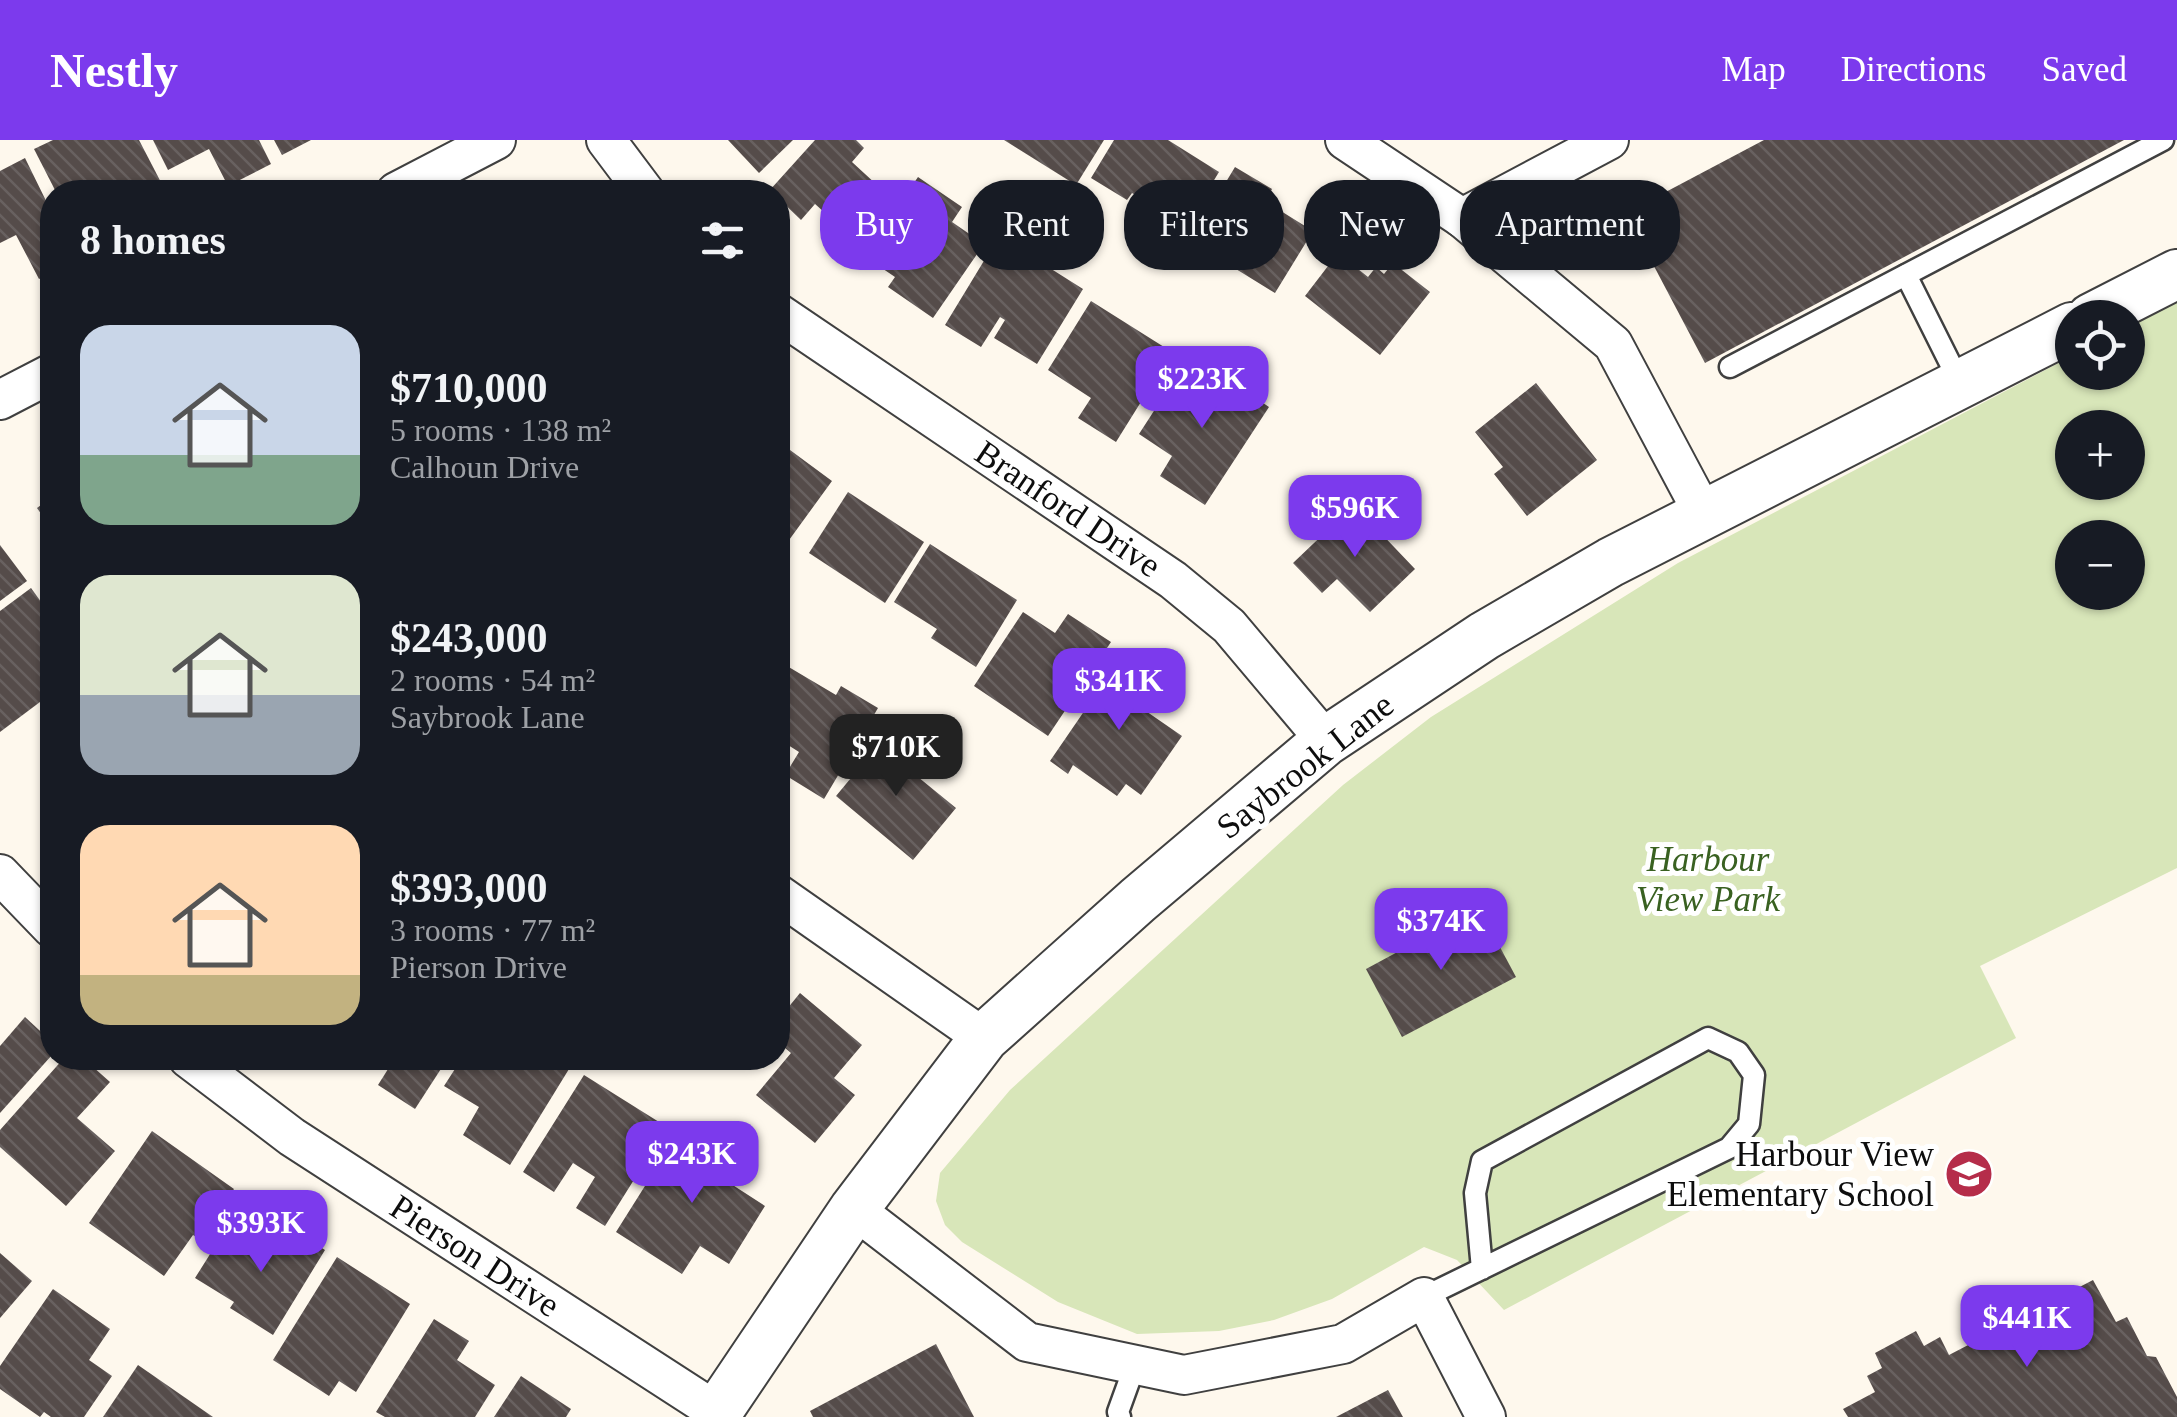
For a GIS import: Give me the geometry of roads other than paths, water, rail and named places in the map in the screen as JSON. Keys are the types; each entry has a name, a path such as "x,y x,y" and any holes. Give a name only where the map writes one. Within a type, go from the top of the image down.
{"street":[{"path":"419,180 496,140"},
{"path":"606,140 636,180"},
{"path":"1344,140 1460,217"},
{"path":"1534,180 1609,140"},
{"path":"1524,270 1613,344 1703,514"},
{"path":"2126,300 2177,274"},
{"name":"Branford Drive","path":"790,322 1173,580 1229,626 1326,742"},
{"name":"Saybrook Lane","path":"715,1415 854,1209 984,1038 1138,900 1326,742 1484,636 1610,562 2055,336"},
{"path":"0,400 40,379"},
{"path":"0,874 40,916"},
{"path":"790,902 984,1038"},
{"name":"Pierson Drive","path":"204,1070 292,1137 715,1415"},
{"path":"854,1209 1027,1342 1184,1375 1343,1344 1424,1297 1486,1417"}],"lane":[{"path":"1730,366 2163,140"},
{"path":"1906,275 1960,383"},
{"path":"1424,1297 1482,1269 1729,1148 1749,1124 1754,1075 1738,1052 1708,1038 1482,1161 1475,1193 1482,1269"},
{"path":"1120,1417 1118,1412 1135,1365"}],"place":[{"name":"Harbour View Elementary School","path":"1969,1174"}],"park label":[{"name":"Harbour View Park","path":"1708,879"}]}
